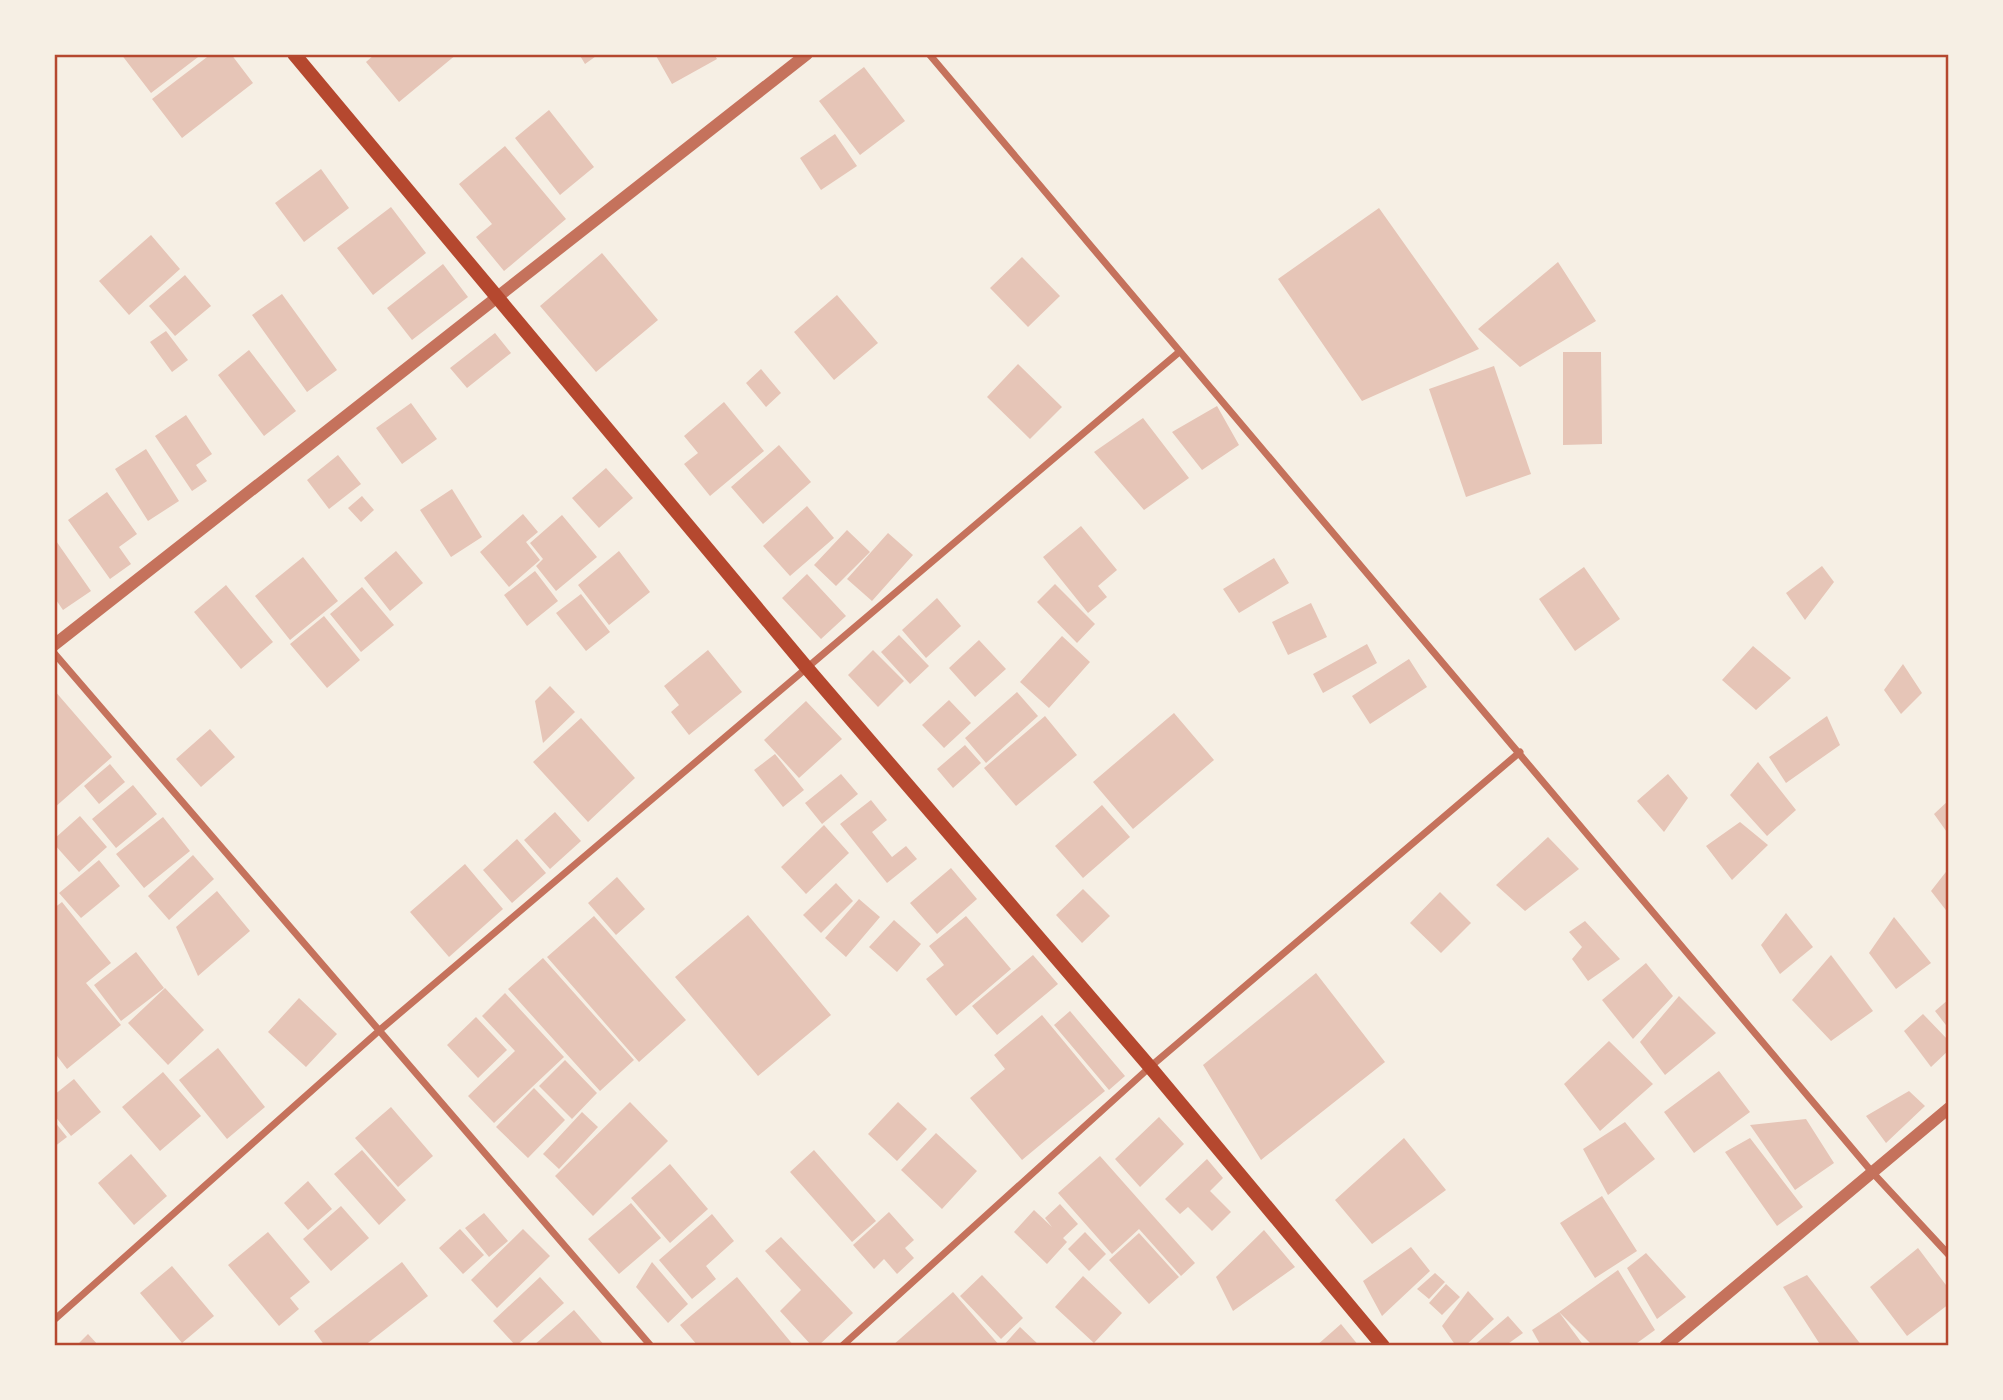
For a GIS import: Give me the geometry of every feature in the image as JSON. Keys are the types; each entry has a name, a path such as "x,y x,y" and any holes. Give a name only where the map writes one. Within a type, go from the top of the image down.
{"main road":[{"path":"294,54 807,668 1150,1067 1383,1346"}],"street":[{"path":"54,645 807,54"},
{"path":"929,54 1178,353 1520,752 1872,1172 1949,1255"},
{"path":"54,1320 381,1029 1178,353"},
{"path":"54,653 381,1029 651,1346"},
{"path":"842,1346 1150,1067 1520,752"},
{"path":"1665,1346 1949,1108"}],"building":[{"path":"121,54 202,54 151,93"},
{"path":"211,54 231,54 253,83 182,138 152,99"},
{"path":"375,54 457,54 399,102 366,62"},
{"path":"579,54 599,54 585,64"},
{"path":"655,54 714,54 717,59 672,84"},
{"path":"864,67 905,121 860,155 819,101"},
{"path":"549,110 594,167 560,195 515,138"},
{"path":"835,134 857,166 821,190 800,158"},
{"path":"505,146 566,219 504,271 476,237 492,224 459,184"},
{"path":"321,169 349,208 304,242 275,203"},
{"path":"391,207 426,253 373,295 337,248"},
{"path":"1379,208 1479,349 1362,401 1278,279"},
{"path":"151,235 180,269 129,315 99,281"},
{"path":"602,253 658,320 596,372 540,306"},
{"path":"1022,257 1060,296 1028,327 990,288"},
{"path":"1558,262 1596,321 1520,367 1478,329"},
{"path":"443,264 468,297 412,340 387,308"},
{"path":"185,275 211,306 175,336 149,306"},
{"path":"282,294 337,370 307,392 252,315"},
{"path":"837,295 878,343 834,380 794,332"},
{"path":"166,331 188,360 172,372 150,342"},
{"path":"495,333 511,353 467,388 450,368"},
{"path":"249,350 296,411 264,436 218,375"},
{"path":"1563,352 1601,352 1602,444 1563,445"},
{"path":"1018,364 1062,407 1030,439 987,397"},
{"path":"1494,366 1531,474 1466,497 1429,389"},
{"path":"761,369 781,393 766,407 746,383"},
{"path":"724,402 764,451 710,496 684,464 698,453 684,436"},
{"path":"411,403 437,439 402,464 376,428"},
{"path":"1217,406 1239,445 1202,470 1172,432"},
{"path":"186,415 212,454 196,465 207,481 192,491 155,436"},
{"path":"1143,418 1189,478 1144,510 1094,452"},
{"path":"779,445 811,482 763,524 731,487"},
{"path":"146,449 179,501 148,521 115,469"},
{"path":"338,455 361,484 329,509 307,480"},
{"path":"606,468 633,498 599,528 572,498"},
{"path":"452,489 482,537 451,557 420,510"},
{"path":"107,492 137,534 119,547 131,564 110,579 68,520"},
{"path":"362,496 374,510 361,522 348,508"},
{"path":"807,506 834,538 790,576 763,546"},
{"path":"523,514 538,532 526,542 540,560 509,587 480,552"},
{"path":"562,515 597,557 556,591 536,566 543,559 530,543"},
{"path":"1081,526 1117,570 1098,586 1107,597 1088,613 1043,557"},
{"path":"847,530 870,552 836,586 814,565"},
{"path":"888,533 913,555 872,601 847,579"},
{"path":"54,538 91,591 63,610 54,597"},
{"path":"396,551 423,583 390,611 364,578"},
{"path":"619,551 650,592 609,625 578,585"},
{"path":"303,557 338,601 290,640 255,596"},
{"path":"1274,558 1289,583 1239,613 1223,589"},
{"path":"1822,566 1834,582 1805,620 1786,593"},
{"path":"1584,567 1620,619 1575,651 1539,599"},
{"path":"535,571 558,601 527,626 504,595"},
{"path":"807,574 846,616 821,639 782,598"},
{"path":"1055,584 1095,624 1077,643 1037,602"},
{"path":"226,585 273,642 241,669 194,612"},
{"path":"362,587 394,625 361,652 330,614"},
{"path":"581,594 610,632 586,651 556,613"},
{"path":"937,598 961,626 926,658 902,630"},
{"path":"1311,603 1327,637 1288,655 1272,622"},
{"path":"324,616 360,660 327,688 290,644"},
{"path":"899,635 929,666 910,684 881,652"},
{"path":"1062,636 1090,662 1049,708 1020,682"},
{"path":"979,640 1006,669 975,697 949,668"},
{"path":"1367,644 1377,663 1323,693 1313,674"},
{"path":"1753,646 1791,678 1756,710 1722,680"},
{"path":"708,650 742,692 689,735 671,712 679,705 664,686"},
{"path":"873,650 904,681 878,707 848,675"},
{"path":"1409,659 1427,687 1370,724 1352,696"},
{"path":"1903,664 1922,693 1901,714 1884,690"},
{"path":"550,686 575,712 543,743 535,701"},
{"path":"54,690 112,757 54,808"},
{"path":"1017,692 1038,716 986,763 965,738"},
{"path":"949,700 971,723 944,748 922,725"},
{"path":"806,701 842,739 799,778 764,740"},
{"path":"1174,713 1214,760 1133,829 1093,782"},
{"path":"1045,716 1077,755 1016,806 984,768"},
{"path":"1827,716 1840,745 1786,783 1769,757"},
{"path":"581,718 635,778 588,822 533,762"},
{"path":"210,729 235,757 201,787 176,759"},
{"path":"965,745 981,763 953,788 937,769"},
{"path":"775,754 804,790 783,807 754,770"},
{"path":"1758,762 1796,810 1767,836 1730,795"},
{"path":"110,764 125,782 99,804 84,786"},
{"path":"841,774 858,794 822,824 805,803"},
{"path":"1668,774 1688,798 1664,832 1637,801"},
{"path":"133,785 157,814 116,848 92,819"},
{"path":"871,800 887,820 872,832 892,857 906,846 917,859 887,883 840,824"},
{"path":"1949,800 1949,835 1934,814"},
{"path":"1102,805 1130,837 1083,878 1055,846"},
{"path":"555,812 581,841 550,869 524,840"},
{"path":"80,816 107,847 79,872 54,844 54,839"},
{"path":"163,817 190,851 144,888 116,854"},
{"path":"1740,822 1768,845 1732,880 1706,846"},
{"path":"824,825 849,853 806,894 781,867"},
{"path":"1548,837 1579,869 1525,911 1496,885"},
{"path":"517,839 546,873 512,903 483,870"},
{"path":"193,855 214,879 169,920 148,896"},
{"path":"99,860 120,886 81,918 59,893"},
{"path":"465,864 503,909 449,957 410,912"},
{"path":"951,868 977,899 937,934 910,903"},
{"path":"1949,868 1949,914 1931,891"},
{"path":"617,877 645,909 616,935 588,903"},
{"path":"836,883 853,901 821,933 803,915"},
{"path":"1083,889 1110,916 1082,943 1056,915"},
{"path":"217,891 250,931 198,976 176,927"},
{"path":"1440,892 1471,923 1441,953 1410,923"},
{"path":"859,899 880,917 846,957 825,938"},
{"path":"62,902 111,963 86,983 121,1025 67,1069 54,1052 54,908"},
{"path":"1786,913 1813,947 1780,974 1761,945"},
{"path":"748,915 831,1015 758,1076 675,977"},
{"path":"594,916 686,1020 639,1062 547,957"},
{"path":"966,916 1011,969 956,1016 926,979 944,965 929,946"},
{"path":"1894,917 1931,963 1896,989 1869,953"},
{"path":"894,920 921,944 897,972 869,947"},
{"path":"1585,921 1620,959 1588,981 1572,959 1582,947 1569,932"},
{"path":"136,952 164,988 121,1021 94,985"},
{"path":"1033,955 1058,984 997,1035 972,1006"},
{"path":"1831,955 1873,1011 1831,1041 1792,1000"},
{"path":"543,958 634,1060 600,1091 508,989"},
{"path":"1646,963 1673,996 1633,1039 1602,1000"},
{"path":"1316,973 1385,1062 1261,1160 1203,1065"},
{"path":"165,988 204,1030 168,1065 128,1023"},
{"path":"505,993 564,1057 494,1123 468,1096 515,1051 482,1016"},
{"path":"1679,996 1716,1033 1665,1075 1640,1042"},
{"path":"299,998 337,1034 306,1067 268,1032"},
{"path":"1949,999 1949,1029 1935,1011"},
{"path":"1070,1011 1125,1076 1109,1090 1054,1025"},
{"path":"1923,1014 1949,1041 1949,1050 1931,1067 1904,1031"},
{"path":"1042,1015 1105,1091 1022,1160 970,1098 1005,1069 994,1055"},
{"path":"476,1017 507,1050 478,1078 447,1045"},
{"path":"1609,1041 1653,1084 1600,1131 1564,1084"},
{"path":"218,1048 265,1107 227,1139 179,1080"},
{"path":"565,1060 597,1093 572,1119 539,1086"},
{"path":"1719,1071 1750,1112 1694,1153 1664,1112"},
{"path":"163,1072 201,1116 160,1151 122,1107"},
{"path":"74,1079 101,1112 71,1136 54,1115 54,1095"},
{"path":"534,1088 565,1120 528,1158 496,1127"},
{"path":"1909,1091 1925,1106 1886,1143 1866,1116"},
{"path":"630,1102 668,1141 593,1216 555,1176"},
{"path":"898,1102 927,1129 897,1161 868,1134"},
{"path":"391,1107 433,1156 398,1187 355,1138"},
{"path":"582,1112 598,1127 559,1169 543,1154"},
{"path":"1159,1117 1184,1144 1140,1187 1115,1159"},
{"path":"1806,1119 1834,1163 1795,1190 1750,1125"},
{"path":"54,1121 67,1137 54,1147"},
{"path":"1625,1122 1655,1159 1608,1195 1583,1149"},
{"path":"936,1133 977,1171 942,1209 901,1170"},
{"path":"1404,1138 1446,1190 1372,1244 1335,1200"},
{"path":"1750,1138 1803,1207 1777,1226 1725,1152"},
{"path":"362,1150 406,1200 379,1225 334,1174"},
{"path":"814,1150 876,1221 852,1242 790,1172"},
{"path":"131,1154 167,1196 134,1225 98,1183"},
{"path":"1100,1156 1195,1263 1181,1276 1139,1229 1112,1254 1058,1193"},
{"path":"1207,1159 1223,1178 1210,1191 1231,1212 1212,1231 1188,1207 1180,1214 1165,1199"},
{"path":"670,1164 708,1209 670,1243 631,1198"},
{"path":"308,1181 332,1209 308,1230 284,1203"},
{"path":"1602,1196 1637,1251 1595,1278 1560,1223"},
{"path":"631,1203 661,1238 619,1274 588,1239"},
{"path":"1060,1204 1078,1224 1063,1238 1067,1242 1047,1264 1014,1232 1034,1210 1052,1227 1045,1218"},
{"path":"341,1206 369,1238 331,1271 303,1239"},
{"path":"889,1212 914,1240 905,1248 914,1258 897,1274 884,1259 874,1269 853,1245"},
{"path":"484,1213 508,1241 489,1257 465,1228"},
{"path":"712,1214 734,1241 706,1266 716,1279 692,1299 659,1260"},
{"path":"460,1229 484,1255 463,1274 439,1248"},
{"path":"523,1229 550,1256 497,1308 471,1280"},
{"path":"1264,1230 1295,1267 1233,1311 1216,1277"},
{"path":"268,1232 310,1282 290,1298 299,1309 279,1326 228,1265"},
{"path":"1085,1232 1106,1254 1089,1271 1068,1249"},
{"path":"1139,1233 1179,1277 1149,1304 1109,1260"},
{"path":"781,1237 853,1313 818,1346 812,1346 780,1311 801,1290 765,1251"},
{"path":"1411,1247 1430,1271 1382,1316 1363,1281"},
{"path":"1918,1248 1949,1289 1949,1304 1907,1336 1870,1287"},
{"path":"1646,1253 1686,1297 1657,1319 1627,1268"},
{"path":"402,1262 428,1296 364,1346 325,1346 314,1331"},
{"path":"652,1262 688,1304 668,1323 636,1287"},
{"path":"172,1266 214,1316 182,1343 140,1293"},
{"path":"1618,1270 1655,1330 1633,1346 1593,1346 1559,1312"},
{"path":"1435,1273 1445,1282 1429,1299 1417,1289"},
{"path":"982,1275 1023,1318 1001,1339 960,1296"},
{"path":"1807,1275 1862,1346 1821,1346 1783,1287"},
{"path":"1083,1276 1122,1313 1094,1343 1055,1307"},
{"path":"540,1277 564,1303 516,1346 493,1321"},
{"path":"737,1277 794,1346 698,1346 680,1325"},
{"path":"1446,1284 1460,1297 1442,1315 1429,1303"},
{"path":"1468,1291 1494,1319 1465,1346 1456,1346 1442,1326"},
{"path":"953,1292 1000,1346 892,1346"},
{"path":"574,1310 605,1346 533,1346"},
{"path":"1559,1312 1584,1346 1541,1346 1532,1330"},
{"path":"1508,1316 1523,1333 1505,1346 1473,1346"},
{"path":"1341,1324 1359,1346 1316,1346"},
{"path":"1020,1327 1040,1346 1003,1346"},
{"path":"88,1334 99,1346 76,1346"}]}
